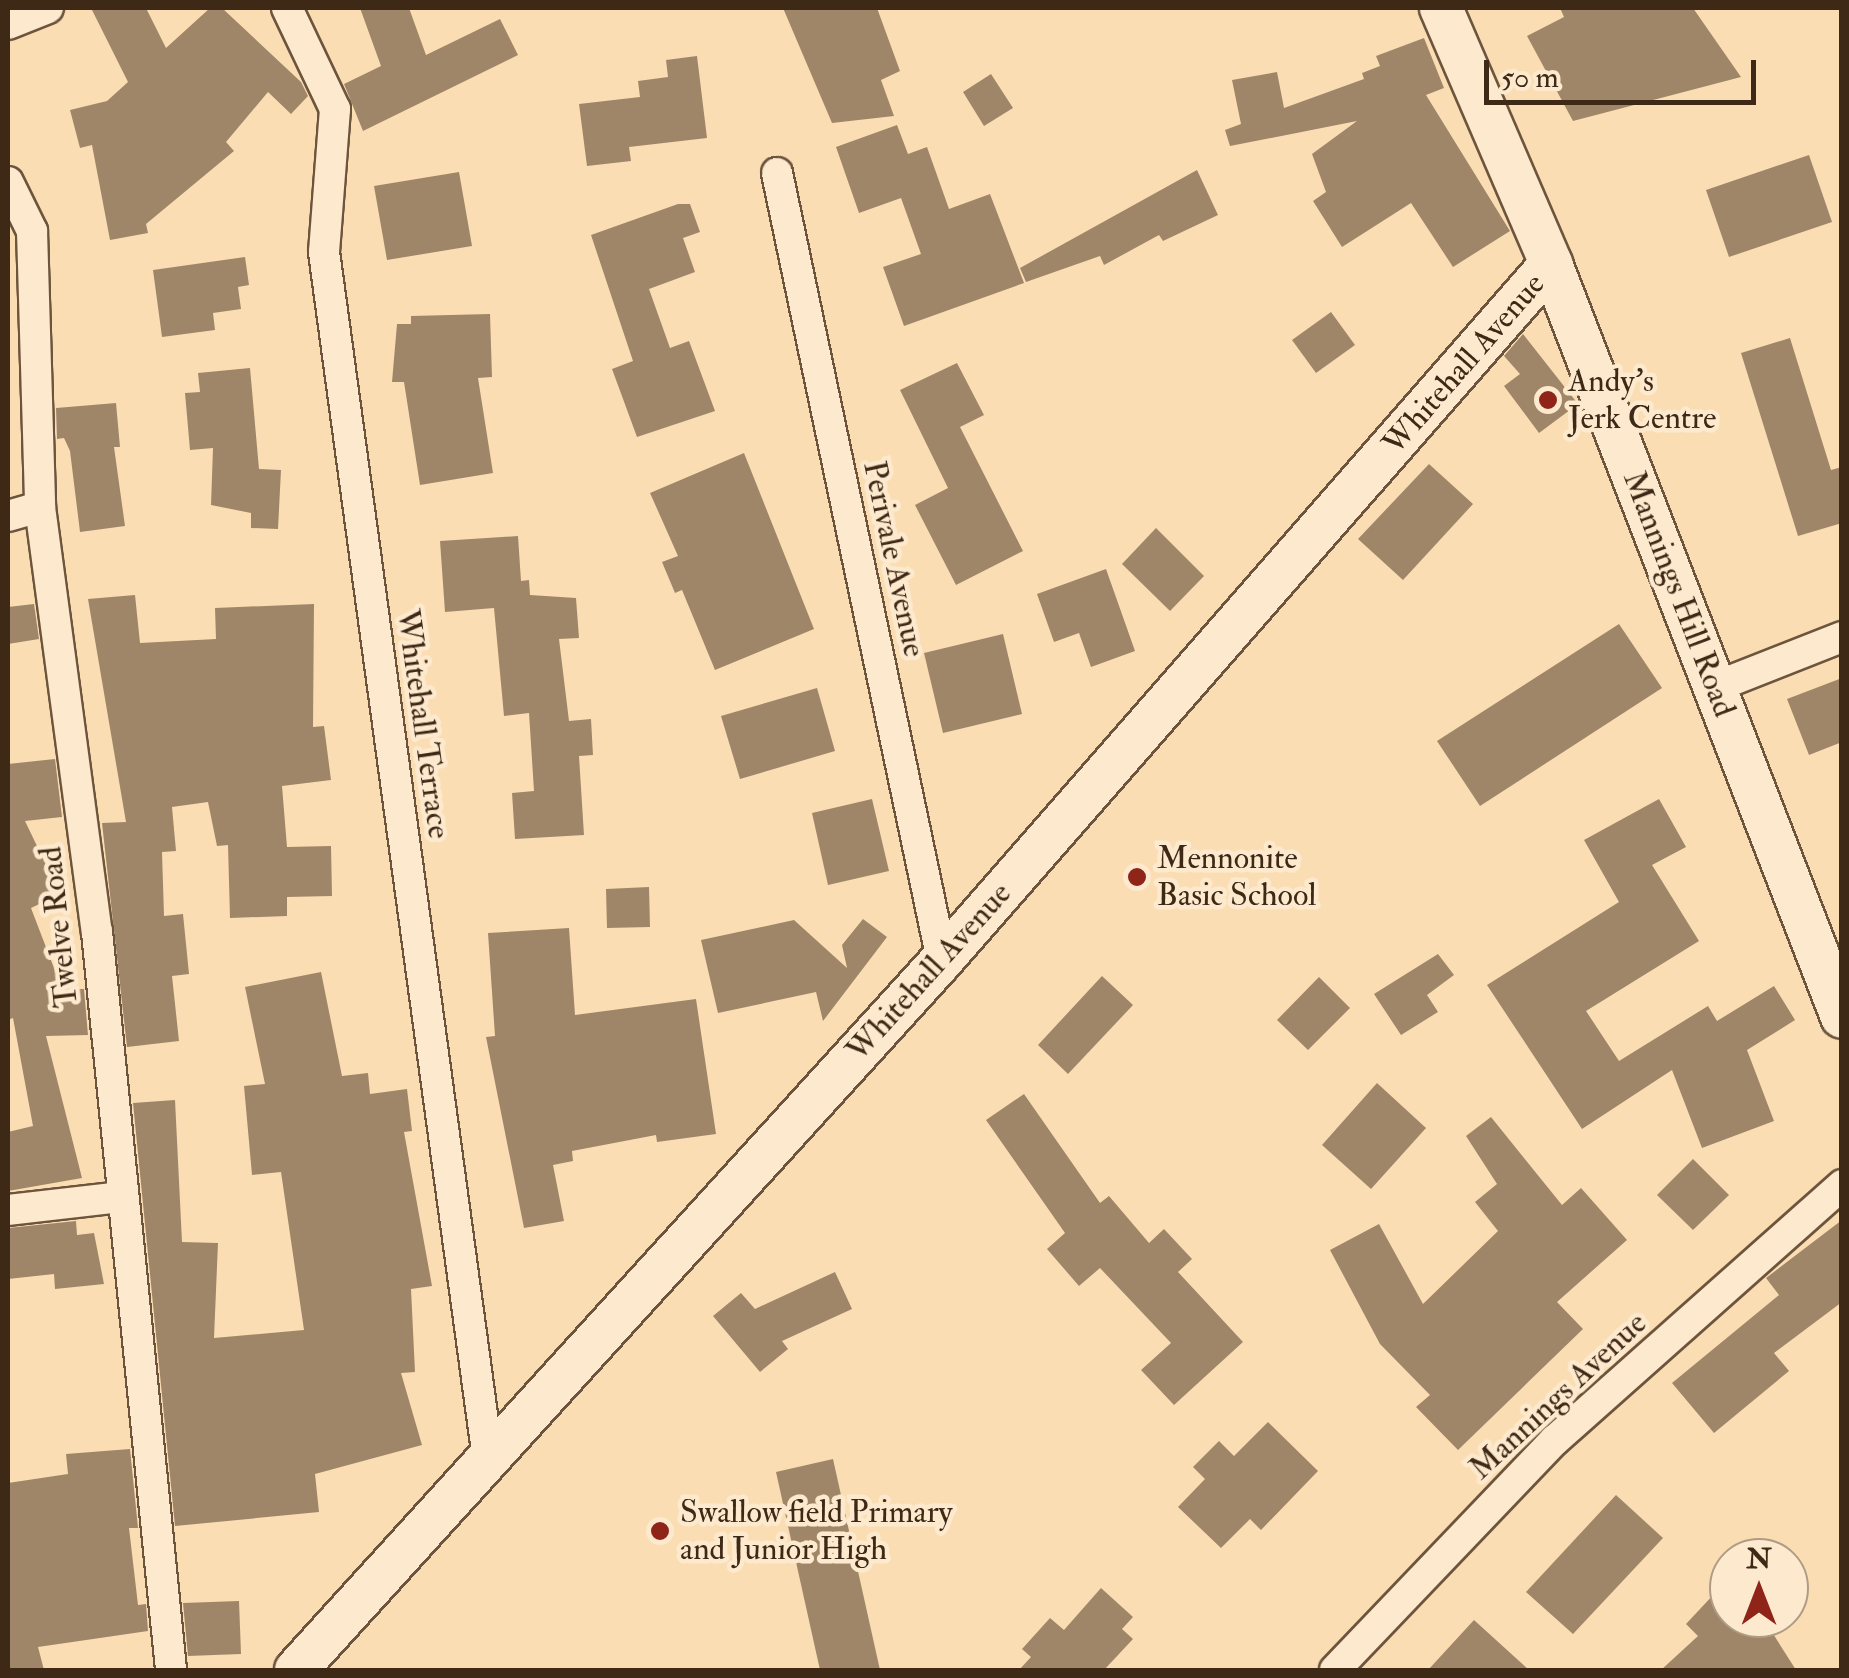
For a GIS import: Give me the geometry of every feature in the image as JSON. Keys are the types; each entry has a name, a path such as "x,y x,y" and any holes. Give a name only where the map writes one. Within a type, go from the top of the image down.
{"street":[{"path":"8,24 48,8"},
{"name":"Whitehall Terrace","path":"287,8 335,110 324,252 488,1459"},
{"name":"Mannings Hill Road","path":"1441,8 1551,264 1842,1017"},
{"name":"Perivale Avenue","path":"777,173 942,960"},
{"name":"Twelve Road","path":"8,182 32,231 40,507 97,932 120,1197 171,1670"},
{"name":"Whitehall Avenue","path":"296,1670 942,960 1551,264"},
{"path":"8,516 40,507"},
{"path":"1715,686 1842,637"},
{"name":"Mannings Avenue","path":"1335,1670 1556,1440 1842,1185"},
{"path":"8,1210 120,1197"}],"building":[{"path":"91,8 146,8 166,48 210,8 222,8 301,82 308,96 291,114 268,92 226,142 234,151 146,224 148,233 110,240 92,145 80,148 70,110 107,101 128,82"},
{"path":"360,8 409,8 426,55 500,19 518,55 363,131 344,84 381,66"},
{"path":"783,8 877,8 900,71 881,80 894,116 832,123"},
{"path":"1560,8 1693,8 1741,77 1573,121 1527,36 1564,17"},
{"path":"1424,38 1444,88 1426,95 1510,231 1453,267 1411,203 1342,247 1313,201 1326,192 1312,154 1357,121 1230,146 1225,130 1241,124 1232,80 1277,72 1284,108 1364,79 1362,73 1380,66 1376,56"},
{"path":"697,56 707,138 629,147 631,161 587,166 579,104 640,97 638,81 668,77 666,60"},
{"path":"991,74 1013,108 984,126 963,92"},
{"path":"897,125 908,154 927,147 949,209 990,194 1024,283 904,326 883,267 921,254 901,198 859,213 836,147"},
{"path":"1809,155 1832,222 1729,257 1706,190"},
{"path":"1197,170 1218,215 1163,241 1159,235 1104,265 1100,256 1026,282 1020,268"},
{"path":"459,172 472,246 387,260 374,186"},
{"path":"678,204 690,204 700,232 683,238 695,272 649,289 670,348 689,341 715,411 637,437 612,369 633,361 591,235"},
{"path":"245,257 249,285 238,287 241,309 213,313 215,330 162,337 153,270"},
{"path":"1331,312 1355,345 1316,373 1292,340"},
{"path":"490,314 492,377 478,378 493,473 420,485 404,382 392,382 397,324 411,324 411,316"},
{"path":"1523,334 1578,404 1539,433 1504,386 1520,374 1504,356"},
{"path":"1790,338 1831,470 1842,467 1842,523 1798,536 1741,353"},
{"path":"957,363 984,415 960,427 1023,551 956,585 915,505 948,488 900,390"},
{"path":"250,368 259,469 281,470 278,529 251,528 251,513 211,505 213,448 190,450 185,393 200,392 198,373"},
{"path":"116,403 120,447 114,447 125,526 80,532 70,451 64,438 57,439 56,408"},
{"path":"744,453 814,629 715,670 682,590 675,593 662,562 678,556 650,493"},
{"path":"1429,464 1473,504 1403,580 1358,539"},
{"path":"1156,528 1204,576 1170,611 1122,564"},
{"path":"518,536 521,581 529,580 530,595 576,598 579,638 559,639 569,721 591,719 593,755 579,756 584,835 515,839 512,793 534,791 529,713 504,716 494,608 445,612 440,541"},
{"path":"1106,569 1135,651 1091,667 1079,633 1054,642 1037,594"},
{"path":"135,595 140,643 216,639 215,608 314,604 313,727 324,726 331,780 282,786 287,847 331,846 332,896 287,897 287,916 230,918 228,845 217,846 208,802 172,807 176,851 162,852 164,916 183,914 189,974 172,976 179,1041 127,1047 102,823 126,822 88,599"},
{"path":"34,604 39,639 8,644 8,607"},
{"path":"1619,624 1662,688 1480,806 1437,741"},
{"path":"1003,634 1022,714 943,733 924,653"},
{"path":"1842,678 1842,742 1809,755 1787,699"},
{"path":"817,688 835,751 740,779 721,716"},
{"path":"55,759 62,817 25,821 60,894 31,908 62,989 84,989 88,1035 46,1036 82,1178 8,1191 8,1132 33,1126 13,1018 8,1020 8,764"},
{"path":"872,799 889,871 828,885 812,813"},
{"path":"1659,799 1686,847 1652,865 1699,941 1586,1011 1619,1061 1708,1006 1717,1021 1774,986 1795,1020 1747,1050 1774,1121 1702,1148 1672,1070 1582,1129 1487,985 1619,902 1584,840"},
{"path":"649,887 650,927 607,928 606,889"},
{"path":"863,919 887,937 823,1021 816,992 718,1013 701,940 794,920 847,968 842,945"},
{"path":"569,928 575,1015 696,999 716,1134 657,1142 656,1135 572,1151 573,1161 553,1165 564,1221 524,1228 486,1037 495,1036 488,933"},
{"path":"1438,954 1454,975 1427,995 1438,1012 1401,1035 1374,994"},
{"path":"321,972 342,1076 368,1073 370,1094 407,1089 412,1131 404,1132 432,1286 411,1289 415,1372 401,1373 422,1445 315,1474 319,1512 175,1526 133,1103 175,1100 182,1242 218,1243 214,1338 304,1330 281,1172 252,1175 244,1086 265,1084 245,987"},
{"path":"1102,976 1133,1005 1068,1074 1038,1045"},
{"path":"1319,977 1350,1008 1308,1050 1277,1020"},
{"path":"1377,1083 1426,1128 1371,1189 1322,1145"},
{"path":"1024,1094 1100,1203 1109,1196 1149,1243 1164,1229 1192,1259 1178,1272 1243,1342 1174,1405 1141,1370 1171,1343 1100,1268 1079,1286 1047,1249 1065,1233 986,1120"},
{"path":"1491,1117 1562,1205 1581,1188 1627,1240 1557,1302 1583,1329 1458,1450 1416,1407 1430,1395 1380,1344 1330,1250 1379,1224 1423,1304 1498,1231 1475,1202 1497,1184 1466,1136"},
{"path":"1693,1159 1729,1195 1693,1230 1657,1195"},
{"path":"1842,1220 1842,1302 1774,1353 1789,1371 1714,1433 1672,1383 1779,1295 1766,1278"},
{"path":"76,1221 77,1235 94,1233 104,1284 55,1289 54,1274 8,1279 8,1228"},
{"path":"835,1272 852,1309 782,1341 788,1349 760,1372 713,1316 741,1293 755,1309"},
{"path":"1268,1422 1318,1471 1261,1530 1250,1519 1221,1548 1178,1507 1205,1479 1193,1467 1219,1441 1234,1456"},
{"path":"130,1449 138,1528 129,1528 138,1605 146,1604 148,1631 38,1647 44,1670 8,1670 8,1483 68,1474 66,1454"},
{"path":"833,1459 880,1670 820,1670 776,1472"},
{"path":"1616,1495 1663,1538 1573,1634 1526,1592"},
{"path":"1101,1588 1133,1617 1122,1629 1133,1639 1104,1670 1019,1670 1031,1657 1022,1649 1050,1618 1064,1630"},
{"path":"1709,1599 1709,1638 1776,1638 1796,1670 1661,1670 1698,1636 1686,1624"},
{"path":"239,1601 241,1654 188,1656 183,1603"},
{"path":"1474,1620 1529,1670 1428,1670"}],"place":[{"name":"Andy's Jerk Centre","path":"1548,400"},
{"name":"Mennonite Basic School","path":"1137,877"},
{"name":"Swallow field Primary and Junior High","path":"660,1531"}]}
